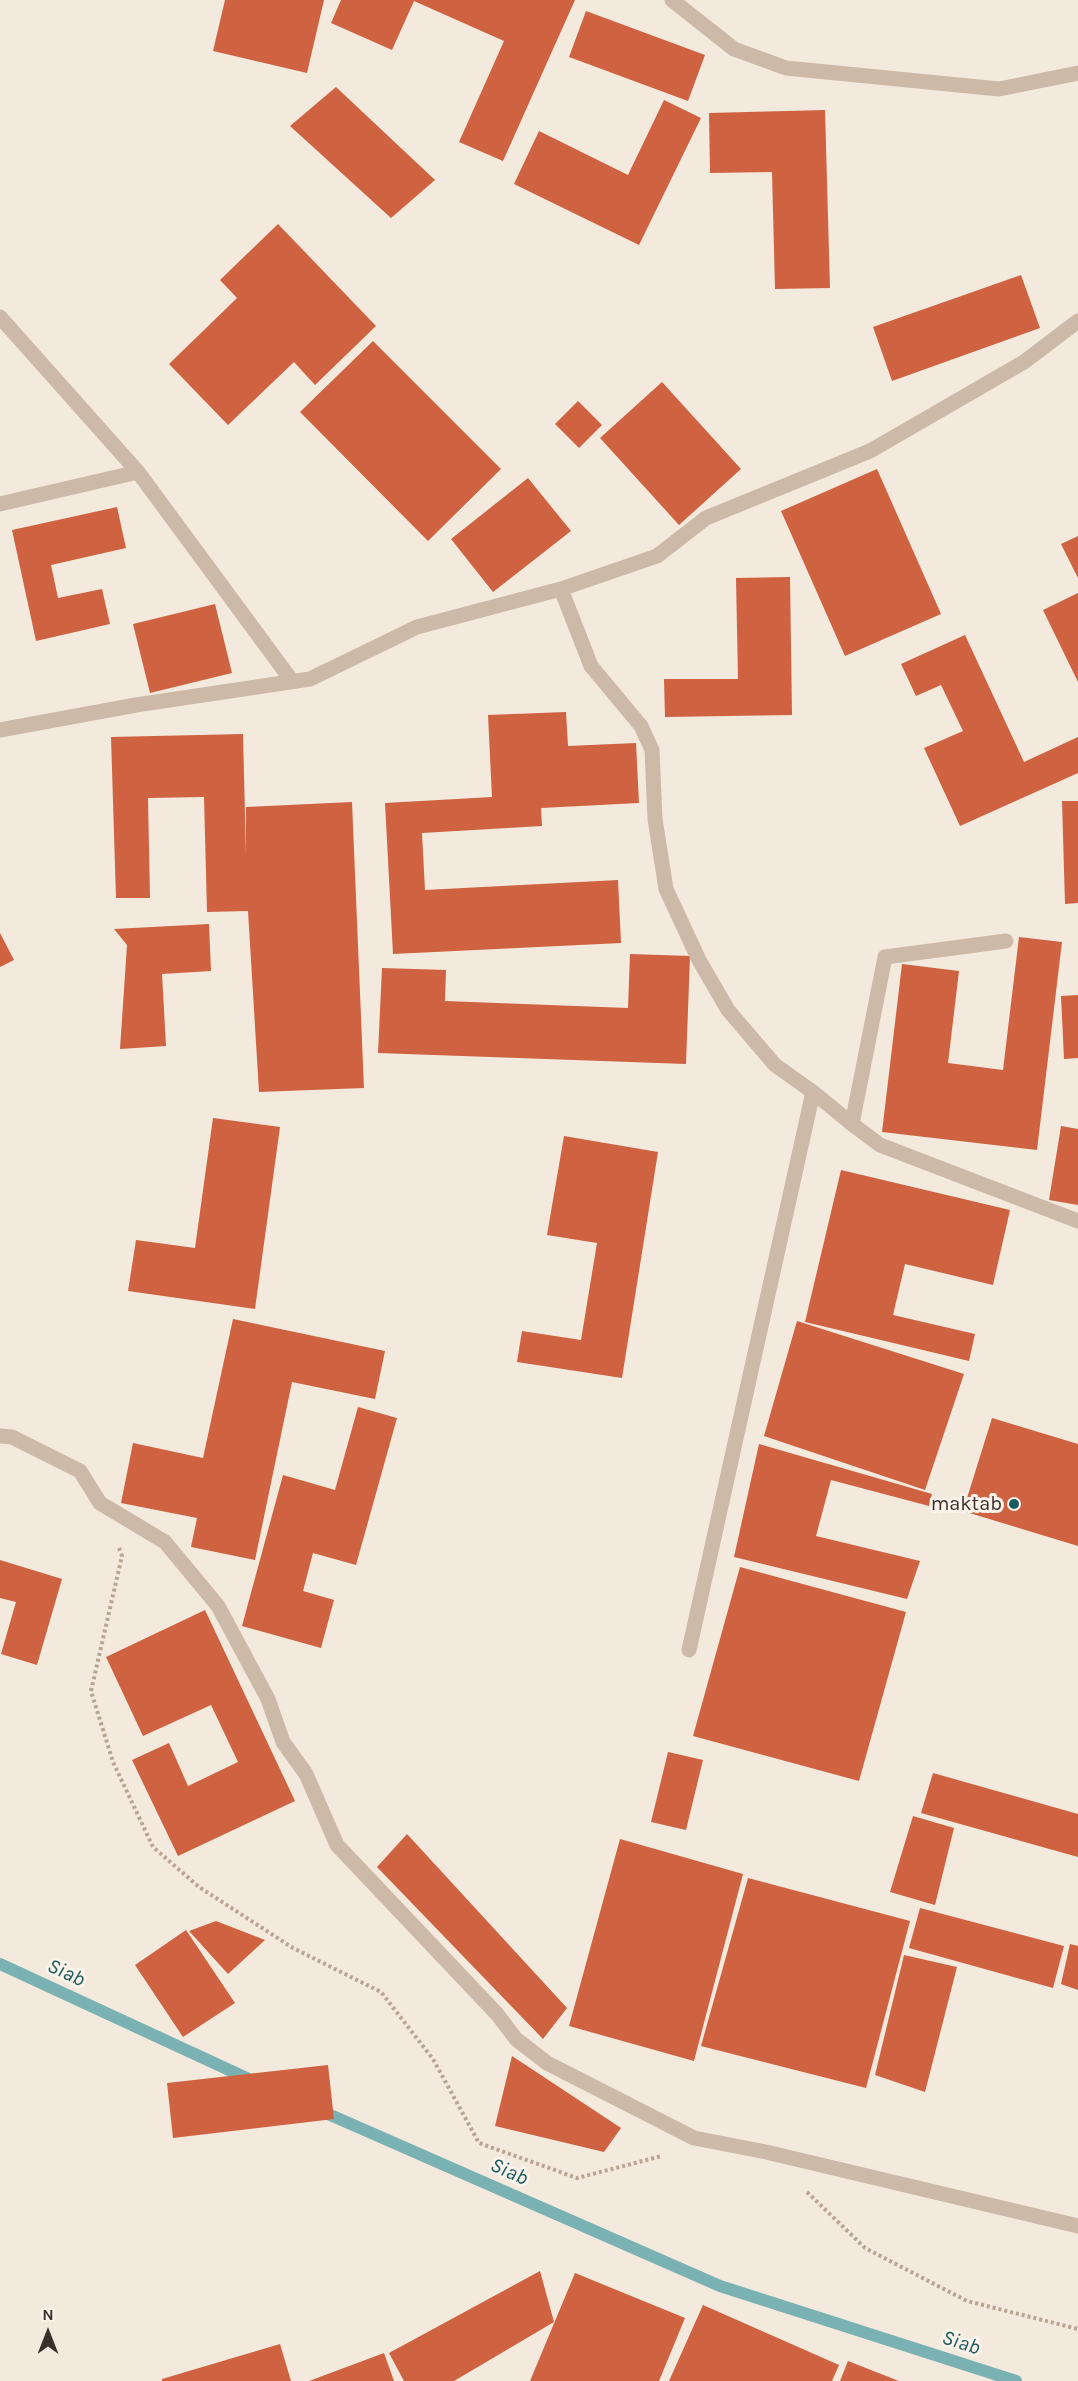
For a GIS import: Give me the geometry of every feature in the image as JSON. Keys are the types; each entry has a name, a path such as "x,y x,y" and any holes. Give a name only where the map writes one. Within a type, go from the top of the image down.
{"street":[{"path":"672,0 734,49 786,68 999,89 1078,74"},
{"path":"0,318 138,472 292,681"},
{"path":"0,730 136,705 310,679 417,627 561,589 657,556 706,518 870,451 1024,362 1078,321"},
{"path":"0,504 138,472"},
{"path":"561,589 591,666 641,726 652,750 655,819 666,889 699,960 728,1010 776,1065 880,1145 1078,1221"},
{"path":"852,1124 885,957 1006,940"},
{"path":"689,1650 813,1092"},
{"path":"0,1436 12,1437 80,1471 100,1503 165,1542 218,1606 268,1699 284,1742 306,1774 337,1845 497,2014 516,2039 547,2063 694,2138 766,2152 1078,2226"}],"path":[{"path":"100,1503 122,1556 91,1690 113,1762 153,1847 198,1887 274,1936 293,1948 381,1992 433,2059 479,2143 577,2178 669,2154"},
{"path":"766,2152 865,2248 968,2301 1078,2329"}],"building":[{"path":"225,0 324,0 307,73 213,51"},
{"path":"341,0 575,0 503,161 459,142 504,41 414,1 392,50 331,23"},
{"path":"586,11 705,55 688,101 569,57"},
{"path":"336,87 435,180 391,218 290,126"},
{"path":"664,100 701,118 639,245 514,184 539,131 628,175"},
{"path":"825,110 830,288 775,289 772,172 710,173 709,113"},
{"path":"278,224 376,326 315,385 294,362 228,425 169,364 237,298 220,280"},
{"path":"1021,275 1040,328 892,381 873,327"},
{"path":"373,341 501,469 428,541 300,412"},
{"path":"662,382 741,469 679,525 600,438"},
{"path":"578,401 602,425 579,448 555,424"},
{"path":"877,469 941,614 845,656 781,511"},
{"path":"528,478 571,531 493,592 451,539"},
{"path":"117,507 126,548 51,565 58,598 102,589 110,624 36,641 12,530"},
{"path":"1078,536 1078,578 1061,544"},
{"path":"790,577 792,715 665,717 664,679 738,679 736,578"},
{"path":"1078,593 1078,682 1043,610"},
{"path":"215,604 232,673 150,693 133,624"},
{"path":"965,635 1024,762 1078,737 1078,773 960,826 924,748 963,731 941,685 916,696 901,664"},
{"path":"566,712 568,746 636,743 639,803 541,808 542,826 422,833 425,890 618,880 621,943 393,954 385,803 492,797 488,715"},
{"path":"243,734 246,855 246,807 352,802 364,1088 259,1092 248,911 207,912 204,797 148,798 150,898 116,898 111,737"},
{"path":"1062,801 1078,801 1078,903 1065,904"},
{"path":"209,924 211,971 162,974 166,1046 120,1049 127,945 114,929"},
{"path":"0,933 14,960 0,967"},
{"path":"1019,937 1062,942 1037,1150 882,1132 902,964 959,971 948,1063 1003,1070"},
{"path":"630,954 690,956 686,1064 378,1053 382,968 446,970 445,1001 628,1008"},
{"path":"1078,995 1078,1058 1064,1059 1061,996"},
{"path":"213,1118 280,1127 255,1309 128,1291 136,1240 195,1248"},
{"path":"1061,1126 1078,1129 1078,1205 1049,1200"},
{"path":"564,1136 658,1152 622,1378 517,1362 522,1331 581,1340 597,1243 547,1235"},
{"path":"841,1170 1010,1210 993,1285 905,1264 893,1315 975,1334 969,1361 805,1322"},
{"path":"233,1319 385,1351 375,1399 292,1382 255,1560 191,1547 197,1518 121,1503 133,1443 203,1458"},
{"path":"797,1321 964,1374 925,1490 764,1436"},
{"path":"358,1407 397,1418 356,1565 313,1553 303,1591 334,1600 321,1648 242,1626 283,1475 335,1490"},
{"path":"992,1418 1078,1444 1078,1546 963,1511"},
{"path":"759,1444 932,1494 929,1506 831,1480 816,1536 920,1561 907,1599 734,1557"},
{"path":"0,1560 62,1579 37,1665 1,1654 16,1602 0,1598"},
{"path":"740,1567 906,1612 859,1781 693,1736"},
{"path":"205,1610 295,1801 178,1856 132,1760 169,1743 188,1786 238,1762 211,1705 143,1736 106,1657"},
{"path":"668,1752 703,1760 686,1830 651,1822"},
{"path":"933,1773 1078,1814 1078,1857 921,1813"},
{"path":"913,1816 954,1828 935,1905 890,1892"},
{"path":"407,1834 567,2008 543,2039 377,1867"},
{"path":"620,1839 743,1874 694,2061 569,2026"},
{"path":"748,1878 910,1921 866,2088 701,2046"},
{"path":"920,1908 1064,1946 1053,1988 909,1948"},
{"path":"216,1921 265,1940 228,1974 189,1931"},
{"path":"186,1930 235,2003 183,2037 135,1965"},
{"path":"1070,1944 1078,1946 1078,1990 1061,1984"},
{"path":"904,1955 957,1967 925,2092 875,2075"},
{"path":"512,2056 621,2128 604,2152 495,2126"},
{"path":"328,2065 334,2119 173,2138 167,2083"},
{"path":"540,2271 554,2322 454,2381 404,2381 389,2353"},
{"path":"575,2273 685,2318 659,2381 530,2381"},
{"path":"703,2305 839,2365 832,2381 669,2381"},
{"path":"280,2344 291,2381 162,2381 162,2379"},
{"path":"384,2353 394,2381 309,2381"},
{"path":"848,2361 899,2381 840,2381"}],"waterway":[{"name":"Siab","path":"0,1964 253,2081"},
{"name":"Siab","path":"319,2110 720,2286 1016,2381"}],"place":[{"name":"maktab","path":"1014,1504"}]}
